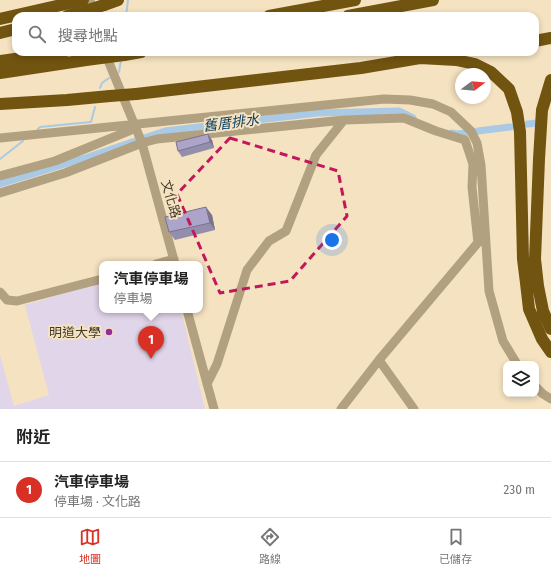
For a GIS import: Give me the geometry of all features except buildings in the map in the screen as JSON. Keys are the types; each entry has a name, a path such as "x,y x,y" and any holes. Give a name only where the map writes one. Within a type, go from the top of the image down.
{"highway":[{"path":"28,12 83,0"},
{"path":"82,12 118,0"},
{"path":"290,12 355,0"},
{"path":"369,12 432,0"},
{"path":"0,18 12,15"},
{"path":"0,33 12,30"},
{"path":"539,40 551,38"},
{"path":"0,60 32,56"},
{"path":"0,73 116,56"},
{"path":"0,104 136,94 361,68 433,56"},
{"path":"420,58 456,60 475,64 491,72 508,89 517,112 520,132 523,259 529,309 542,339 551,352"},
{"path":"551,80 542,110 535,259 543,311 551,329"},
{"path":"0,109 68,100"}],"street":[{"path":"90,0 93,12"},
{"path":"107,56 136,127"},
{"path":"0,138 136,127 384,99 410,100 433,104 452,112 471,131 482,165 489,291 503,341 515,361"},
{"path":"0,193 65,173 141,142 157,139 344,120 404,118 436,131 465,140 472,164 472,187 478,243"},
{"path":"207,384 218,364 247,270 269,241 286,231 316,155 344,120"},
{"path":"0,176 55,161 136,127"},
{"name":"文化路","path":"136,127 175,261"},
{"path":"341,409 379,360 486,233"},
{"path":"0,292 7,300 17,302 99,280"},
{"path":"188,313 214,409"},
{"path":"379,360 414,409"},
{"path":"539,390 551,398"}],"highlighted area":[{"path":"230,138 338,171 347,216 290,281 220,293 177,194"}],"shaded area":[{"name":"明道大學","path":"99,283 99,313 182,313 205,409 0,409 0,355 14,406 49,395 25,305"}],"waterway":[{"path":"126,12 128,0"},
{"path":"119,72 121,60"},
{"path":"100,88 102,83 109,78"},
{"path":"38,129 40,127 91,122 95,107"},
{"name":"舊厝排水","path":"0,184 88,157 165,131 317,113 399,111 413,118"},
{"name":"舊厝排水","path":"528,124 537,123"},
{"name":"舊厝排水","path":"478,131 510,127"},
{"name":"舊厝排水","path":"452,133 466,133"},
{"path":"0,159 23,141"}],"place":[{"name":"明道大學","path":"109,332"},
{"name":"汽車停車場","path":"151,359"}]}
